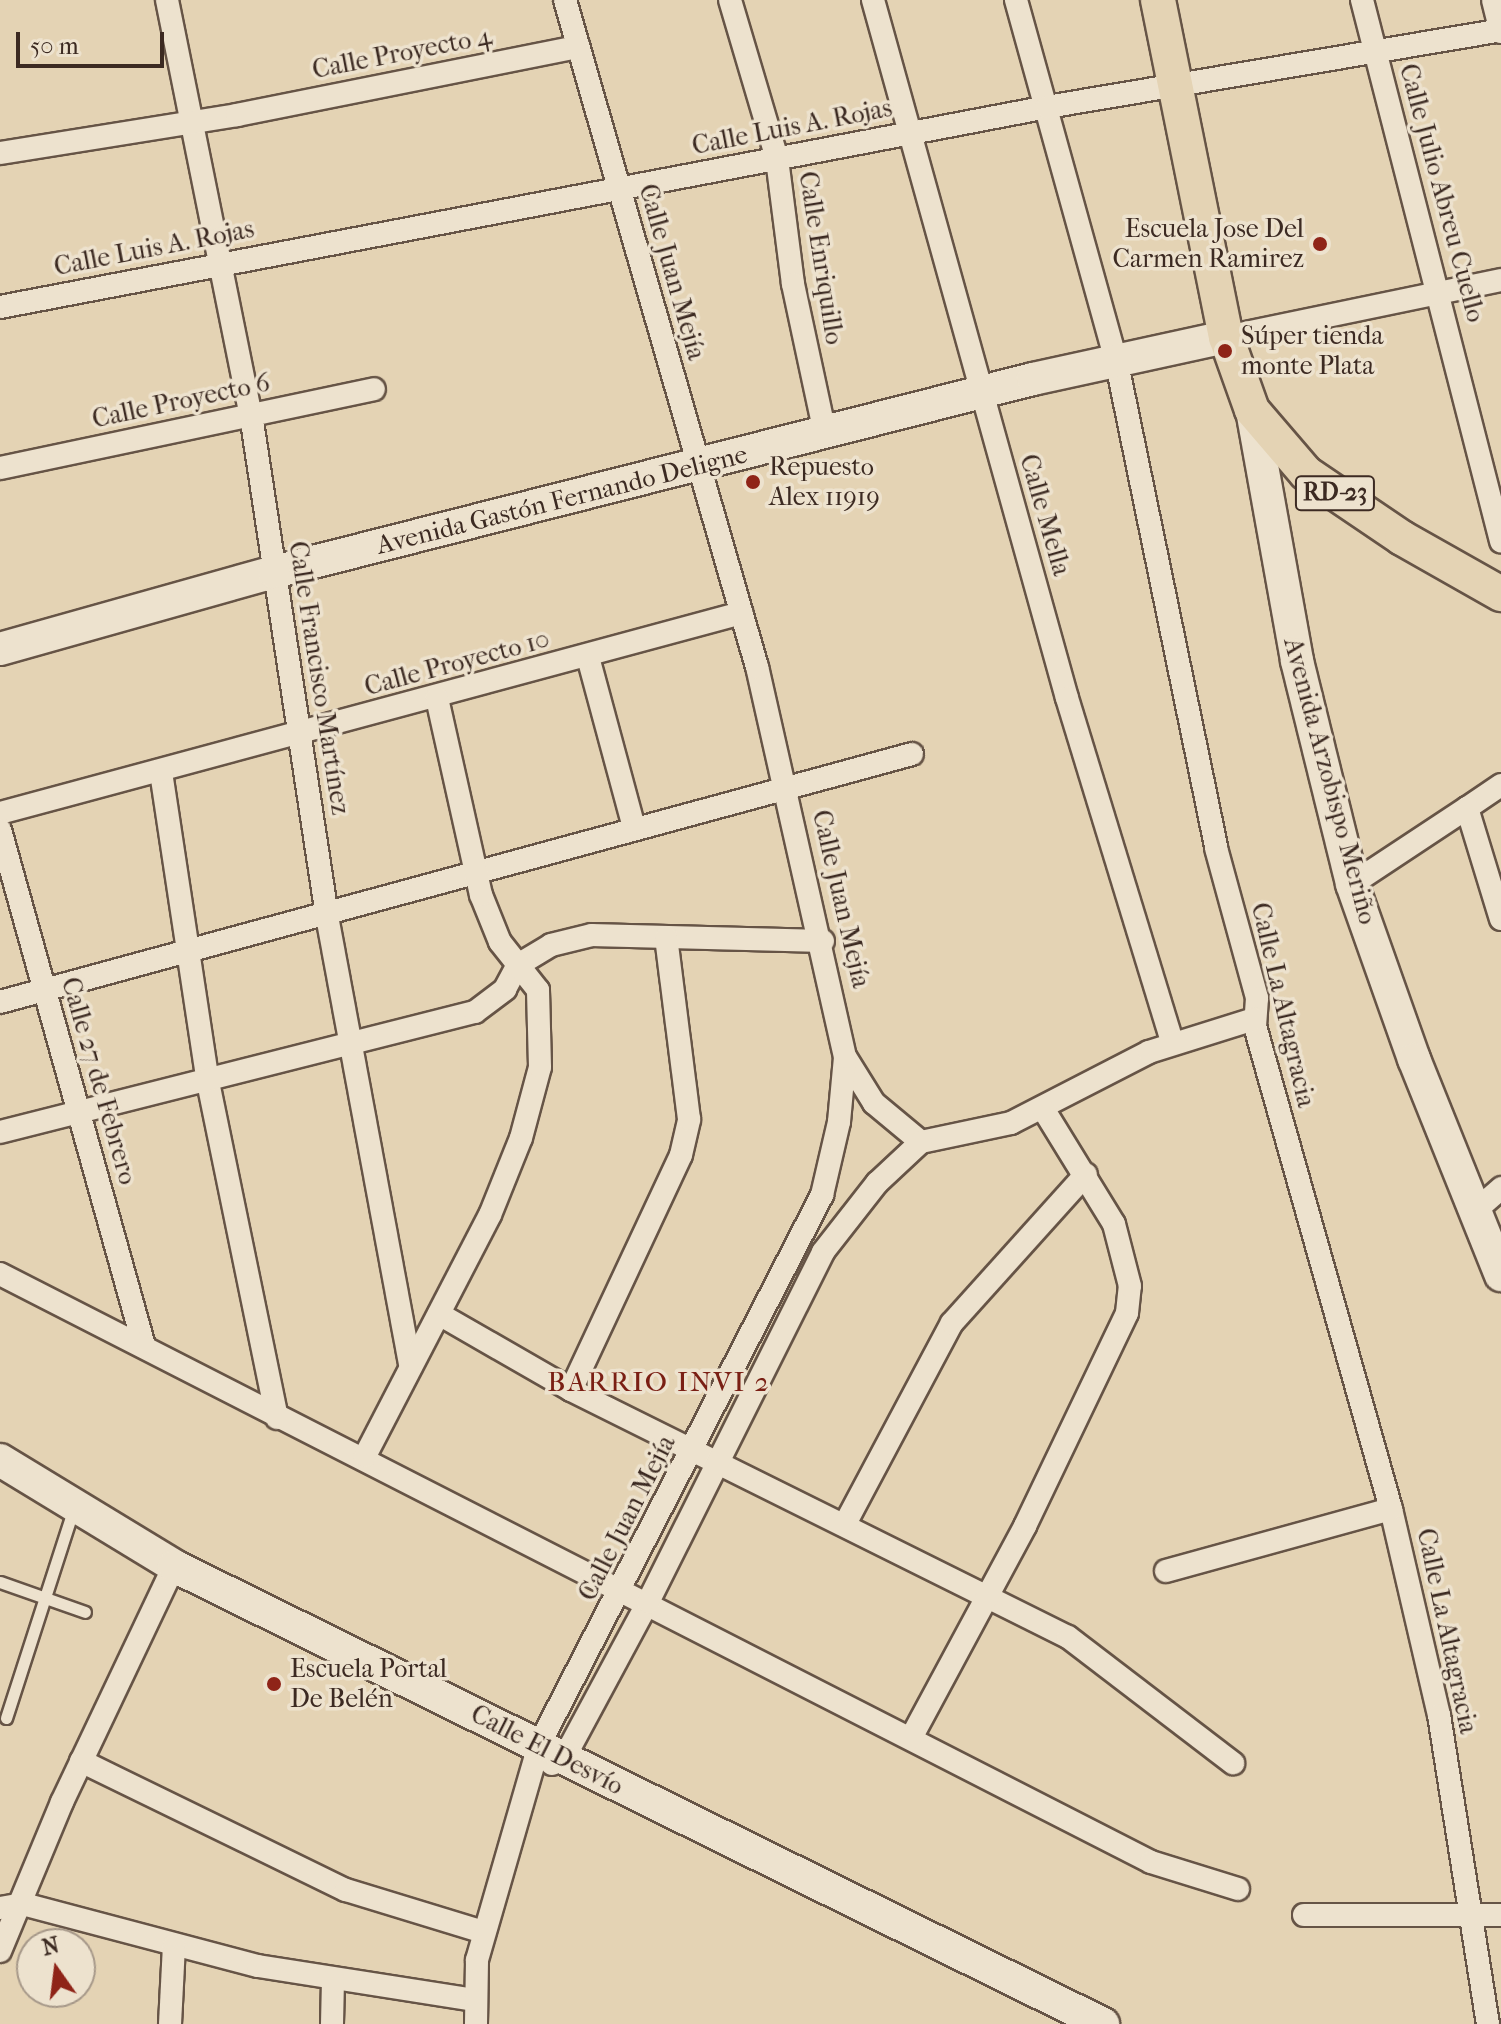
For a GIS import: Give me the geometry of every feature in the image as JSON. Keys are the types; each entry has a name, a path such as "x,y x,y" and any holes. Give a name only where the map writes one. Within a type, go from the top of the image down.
{"main road":[{"name":"RD-23","path":"1158,0 1226,337 1252,410 1306,473 1402,538 1501,594"}],"street":[{"name":"Calle Francisco Martínez","path":"167,0 223,262 251,415 327,916 410,1366"},
{"name":"Calle Juan Mejía","path":"476,2024 475,2000 483,1932 546,1759 623,1589 822,1195 839,1122 845,1057 823,941 741,613 565,0"},
{"name":"Calle Enriquillo","path":"730,0 777,159 793,284 825,433"},
{"name":"Calle Mella","path":"873,0 982,393 1172,1042"},
{"name":"Calle La Altagracia","path":"1016,0 1117,364 1209,819 1257,998 1254,1019 1391,1509 1439,1715 1488,2024"},
{"name":"Calle Julio Abreu Cuello","path":"1362,0 1440,293 1501,541"},
{"path":"1493,0 1501,31"},
{"name":"Calle Luis A. Rojas","path":"0,307 1047,107 1501,31"},
{"name":"Calle Proyecto 4","path":"0,153 194,121 578,47"},
{"name":"Avenida Gastón Fernando Deligne","path":"0,649 274,572 982,393 1226,337 1501,280"},
{"name":"Calle Proyecto 6","path":"0,468 374,389"},
{"name":"Avenida Arzobispo Meriño","path":"1252,410 1297,661 1352,884 1501,1275"},
{"name":"Calle Proyecto 10","path":"0,813 301,735 741,613"},
{"path":"588,657 634,828"},
{"path":"365,1456 490,1215 521,1138 540,1067 538,990 500,942 475,873 437,698"},
{"path":"0,1002 327,916 785,784 912,754"},
{"path":"161,772 186,953 208,1082 277,1418"},
{"path":"1352,884 1501,785"},
{"path":"1467,808 1501,919"},
{"name":"Calle 27 de Febrero","path":"0,830 144,1346"},
{"path":"0,1132 208,1082 475,1012 505,989 518,965 551,945 592,935 823,941"},
{"path":"571,1390 681,1155 689,1119 666,937"},
{"path":"845,1057 874,1103 921,1142 1044,1110 1172,1042 1254,1019"},
{"path":"911,1738 987,1595 1127,1313 1125,1259 1086,1174 1044,1110"},
{"name":"Calle Juan Mejía","path":"546,1759 648,1602 722,1460 823,1252 843,1219 921,1142"},
{"path":"846,1522 952,1323 1086,1174"},
{"path":"1475,1211 1501,1188"},
{"path":"0,1274 144,1346 277,1418 365,1456 1151,1862 1238,1889"},
{"path":"439,1314 571,1390 695,1446 1068,1637 1233,1763"},
{"name":"Calle El Desvío","path":"0,1460 174,1566 546,1759 1103,2024"},
{"path":"1166,1571 1391,1509"},
{"path":"0,1951 23,1904 81,1761 174,1566"},
{"path":"81,1761 346,1890 483,1932"},
{"path":"0,1908 23,1904 174,1946 333,1979 475,2000"},
{"path":"1304,1915 1501,1915"},
{"path":"170,2024 174,1946"},
{"path":"332,2024 333,1979"}],"lane":[{"path":"6,1718 74,1507"},
{"path":"0,1582 85,1612"}],"place":[{"name":"Escuela Jose Del Carmen Ramirez","path":"1320,244"},
{"name":"Súper tienda monte Plata","path":"1225,351"},
{"name":"Repuesto Alex 11919","path":"753,482"},
{"name":"Escuela Portal De Belén","path":"274,1684"}],"district":[{"name":"BARRIO INVI 2","path":"659,1382"}]}
